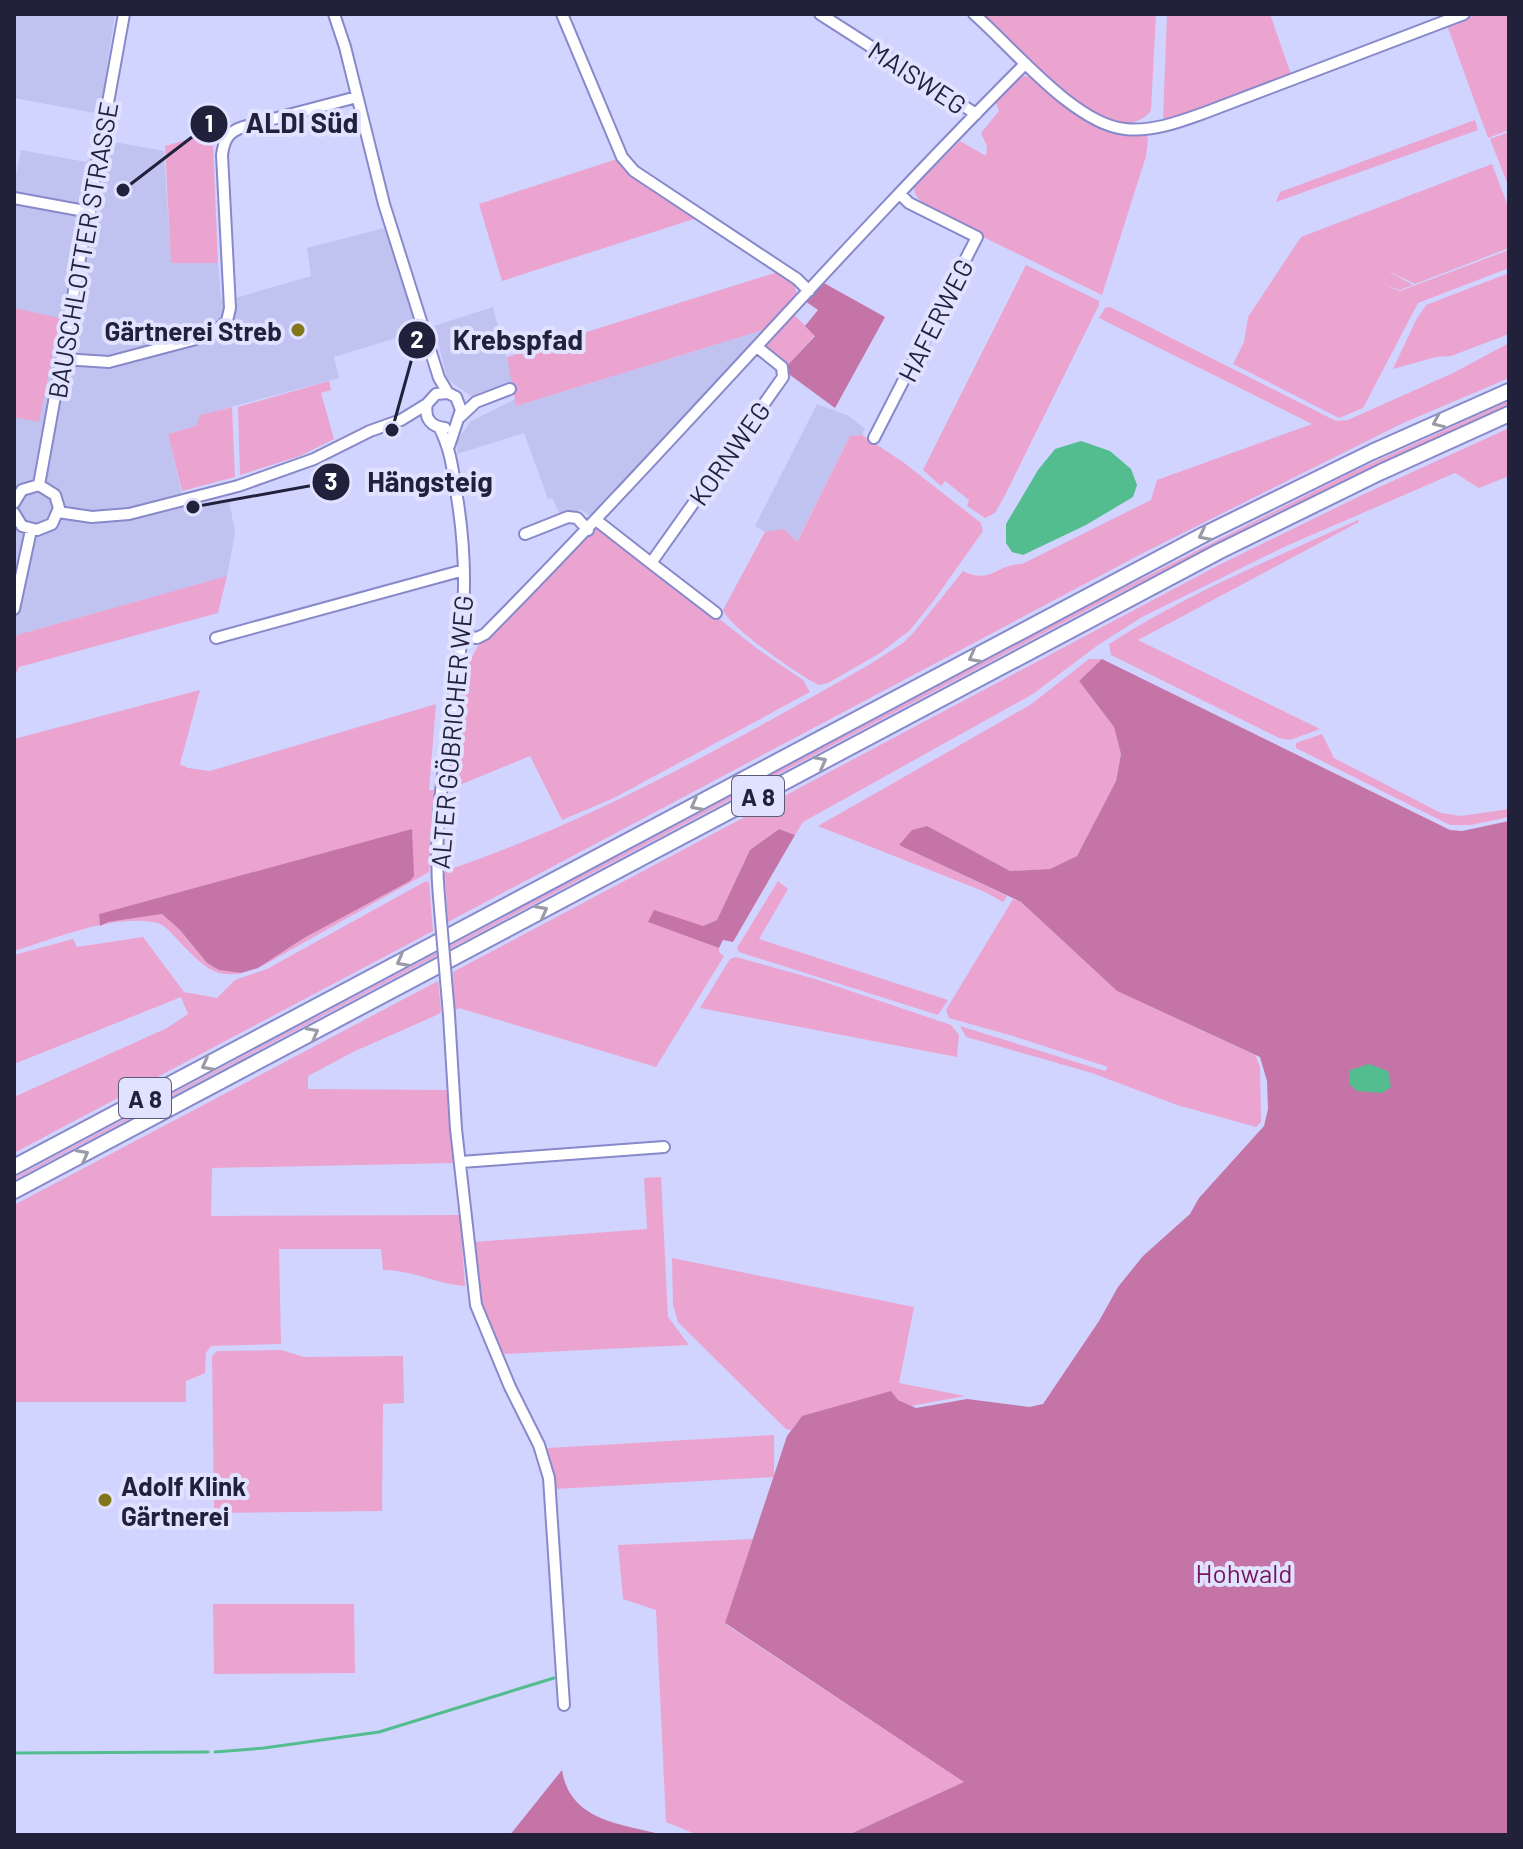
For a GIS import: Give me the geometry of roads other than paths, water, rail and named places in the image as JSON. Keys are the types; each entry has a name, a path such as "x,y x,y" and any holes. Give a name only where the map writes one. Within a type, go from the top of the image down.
{"highway":[{"name":"A 8","path":"14,1167 1205,534 1372,452 1509,391"},
{"name":"A 8","path":"14,1191 1218,552 1381,472 1509,414"}],"street":[{"name":"BAUSCHLOTTER STRASSE","path":"39,485 124,14"},
{"path":"334,14 384,204 442,393"},
{"path":"562,14 622,157 634,171 786,271 809,291"},
{"name":"MAISWEG","path":"820,14 976,114"},
{"path":"974,14 1025,64 1093,119 1113,127 1139,129 1204,113 1464,14"},
{"path":"462,636 477,638 485,634 588,530 1025,64"},
{"path":"63,359 109,362 196,339 227,321 230,308 222,155 227,137 235,129 357,97"},
{"name":"HAFERWEG","path":"874,438 977,237 909,203 901,195"},
{"path":"14,198 90,212"},
{"name":"KORNWEG","path":"651,563 783,377 782,367 757,347"},
{"path":"401,420 434,424 457,421 476,402 510,389"},
{"path":"442,393 458,400 476,402"},
{"path":"58,512 92,517 129,514 238,486 314,459 370,431 401,420 442,393"},
{"path":"457,421 461,410 458,400"},
{"path":"427,404 426,413 434,424"},
{"name":"ALTER GÖBRICHER WEG","path":"449,446 457,421"},
{"name":"ALTER GÖBRICHER WEG","path":"434,424 449,446 464,570 462,636 438,836 439,897 461,1162 478,1315 539,1445 549,1478 564,1705"},
{"path":"14,501 25,488 39,485 55,495 58,512 50,526 31,530 19,523 14,513"},
{"path":"525,534 568,517 577,518 588,530"},
{"path":"596,520 716,613"},
{"path":"14,609 31,530"},
{"path":"216,638 464,570"},
{"path":"461,1162 664,1147"}],"waterway":[{"path":"215,1752 379,1732 554,1678"},
{"path":"14,1753 208,1752"}],"place":[{"name":"ALDI Süd","path":"123,190"},
{"name":"Gärtnerei Streb","path":"298,330"},
{"name":"Krebspfad","path":"392,430"},
{"name":"Hängsteig","path":"193,507"},
{"name":"Adolf Klink Gärtnerei","path":"105,1500"}],"park label":[{"name":"Hohwald","path":"1244,1572"}]}
